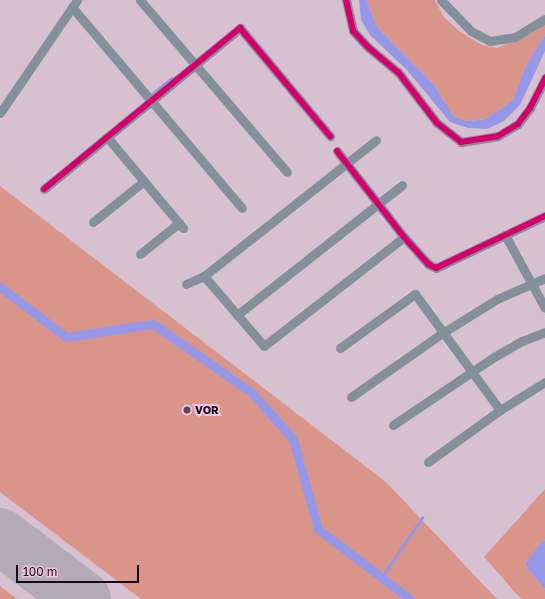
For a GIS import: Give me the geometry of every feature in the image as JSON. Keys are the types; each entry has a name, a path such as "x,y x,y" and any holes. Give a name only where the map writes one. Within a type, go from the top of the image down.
{"street":[{"path":"140,0 287,172"},
{"path":"346,0 353,31 368,48 398,72 437,123 461,142 485,140 513,128 530,108 545,78"},
{"path":"441,0 471,31 490,41 515,37 545,18"},
{"path":"0,113 74,4 151,101 242,208"},
{"path":"44,189 240,28 330,136"},
{"path":"107,137 181,226 140,254"},
{"path":"186,284 204,276 376,140"},
{"path":"336,151 404,237 428,264 436,268 545,216"},
{"path":"93,222 144,181"},
{"path":"237,315 402,185"},
{"path":"505,235 533,283 545,308"},
{"path":"204,276 264,346 404,237"},
{"path":"351,397 444,332 497,299 545,278"},
{"path":"340,348 415,294 500,410"},
{"path":"393,425 472,372 522,341 545,332"},
{"path":"428,462 500,410 545,382"}],"shaded area":[{"path":"367,0 435,0 443,16 460,32 482,45 497,48 534,32 545,24 545,35 527,63 513,100 486,119 468,121 454,117 434,85 376,26"},
{"path":"0,186 386,482 497,599 141,599 0,492"},
{"path":"545,489 545,540 536,548 525,565 545,589 545,599 521,599 484,557"},
{"path":"0,586 17,599 0,599"}],"water":[{"path":"359,0 367,0 376,26 434,85 454,117 468,121 486,119 513,100 527,63 545,35 545,51 520,105 504,121 487,129 468,128 450,122 407,70 370,35 361,20"},
{"path":"545,540 545,589 525,565 536,548"}],"waterway":[{"path":"151,95 172,78"},
{"path":"0,287 66,337 153,324 251,392 293,439 318,529 410,599"},
{"path":"381,578 422,518"}],"runway":[{"path":"0,536 83,599"}],"cycle path":[{"path":"346,0 353,31 369,48 398,72 437,123 461,142 498,136 518,124 530,108 545,78"},
{"path":"44,189 240,28 330,136"},
{"path":"337,151 404,237 428,264 436,268 545,216"}],"place":[{"name":"VOR","path":"187,410"}]}
